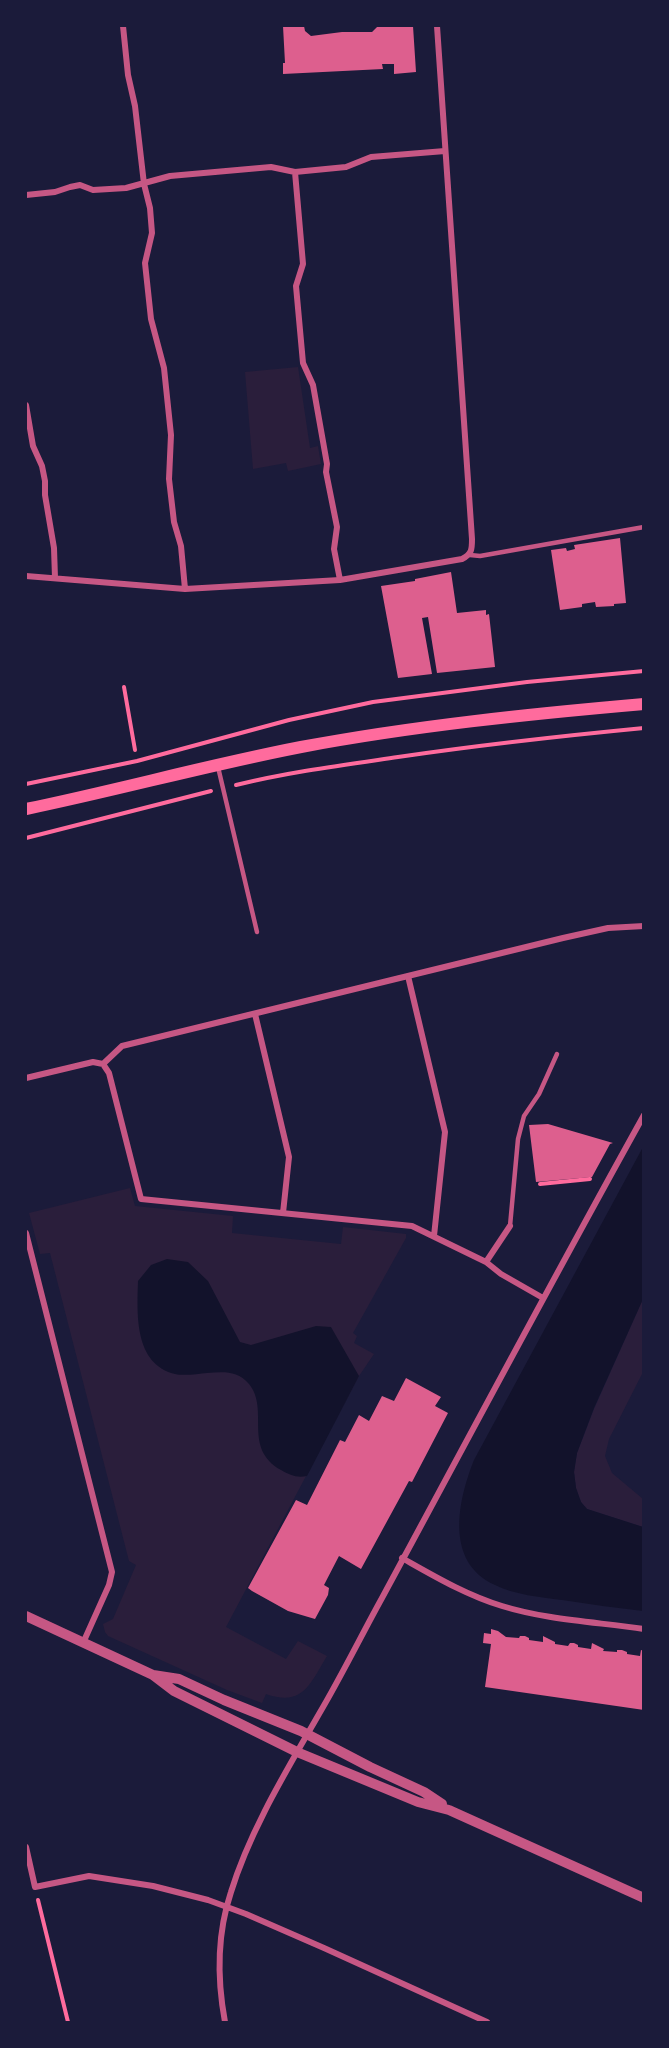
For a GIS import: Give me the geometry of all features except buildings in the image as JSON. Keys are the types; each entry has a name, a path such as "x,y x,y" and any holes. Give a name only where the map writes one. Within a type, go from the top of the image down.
{"main road":[{"path":"26,809 104,793 217,764 302,747 403,732 644,704"}],"street":[{"path":"123,26 144,184 150,208 152,233 145,262 147,285 151,319 164,368 171,435 169,478 174,522 181,546 185,589"},
{"path":"26,576 185,589 340,580 462,559 470,555 472,539 437,26"},
{"path":"26,195 55,192 80,185 93,190 144,184 170,177 271,167 295,172 346,167 371,157 445,152"},
{"path":"295,172 303,264 296,286 303,363 314,385 327,464 326,472 337,527 334,549 340,580"},
{"path":"26,405 33,446 42,466 45,481 45,495 54,548 55,578"},
{"path":"103,1064 122,1046 604,929 644,926"},
{"path":"408,976 445,1132 434,1236"},
{"path":"255,1014 289,1157 284,1213"},
{"path":"26,1078 93,1062 103,1064 109,1073 141,1199 412,1226 486,1262 501,1274 543,1298"},
{"path":"225,2022 219,1969 226,1906 236,1876 281,1778 644,1115"},
{"path":"486,1262 510,1226"},
{"path":"26,1233 112,1572 109,1585 83,1643"},
{"path":"402,1558 469,1594 505,1607 543,1615 644,1629"},
{"path":"26,1616 153,1674 179,1679 224,1701 307,1734 424,1792 449,1810"},
{"path":"153,1674 174,1690 297,1752 418,1802 449,1810 642,1898"},
{"path":"26,1847 35,1887 89,1876 153,1886 226,1906 487,2022"}],"lane":[{"path":"470,555 480,556 644,527"},
{"path":"217,764 257,932"},
{"path":"510,1226 518,1139 524,1116 539,1094 557,1054"}],"path":[{"path":"26,784 137,761 289,720 373,702 527,682 644,670"},
{"path":"124,687 135,750"},
{"path":"26,838 289,772 481,746 644,728"},
{"path":"540,1184 590,1179"},
{"path":"35,1887 68,2022"}],"shaded area":[{"path":"298,367 310,448 318,446 321,464 288,471 286,463 253,469 245,372"},
{"path":"643,1147 643,1299 594,1408 577,1453 574,1472 576,1488 581,1502 587,1509 643,1527 643,1611 528,1595 495,1585 479,1575 468,1561 459,1529 463,1493 474,1460"},
{"path":"130,1188 135,1206 233,1216 232,1233 341,1244 343,1227 406,1234 406,1238 353,1333 357,1336 354,1343 374,1354 359,1376 226,1627 286,1659 298,1641 327,1656 310,1684 297,1695 279,1697 266,1694 262,1703 227,1690 108,1636 105,1632 103,1624 113,1619 136,1565 129,1561 50,1253 40,1254 29,1213"},
{"path":"167,1259 188,1262 208,1281 240,1342 251,1345 316,1326 331,1327 359,1376 307,1476 293,1476 281,1470 269,1461 262,1451 255,1394 240,1376 224,1372 175,1374 152,1360 145,1349 138,1322 138,1281 151,1265"},
{"path":"643,1299 643,1372 609,1439 605,1456 612,1473 643,1499 643,1527 587,1509 581,1502 576,1488 574,1472 577,1453 594,1409"}]}
